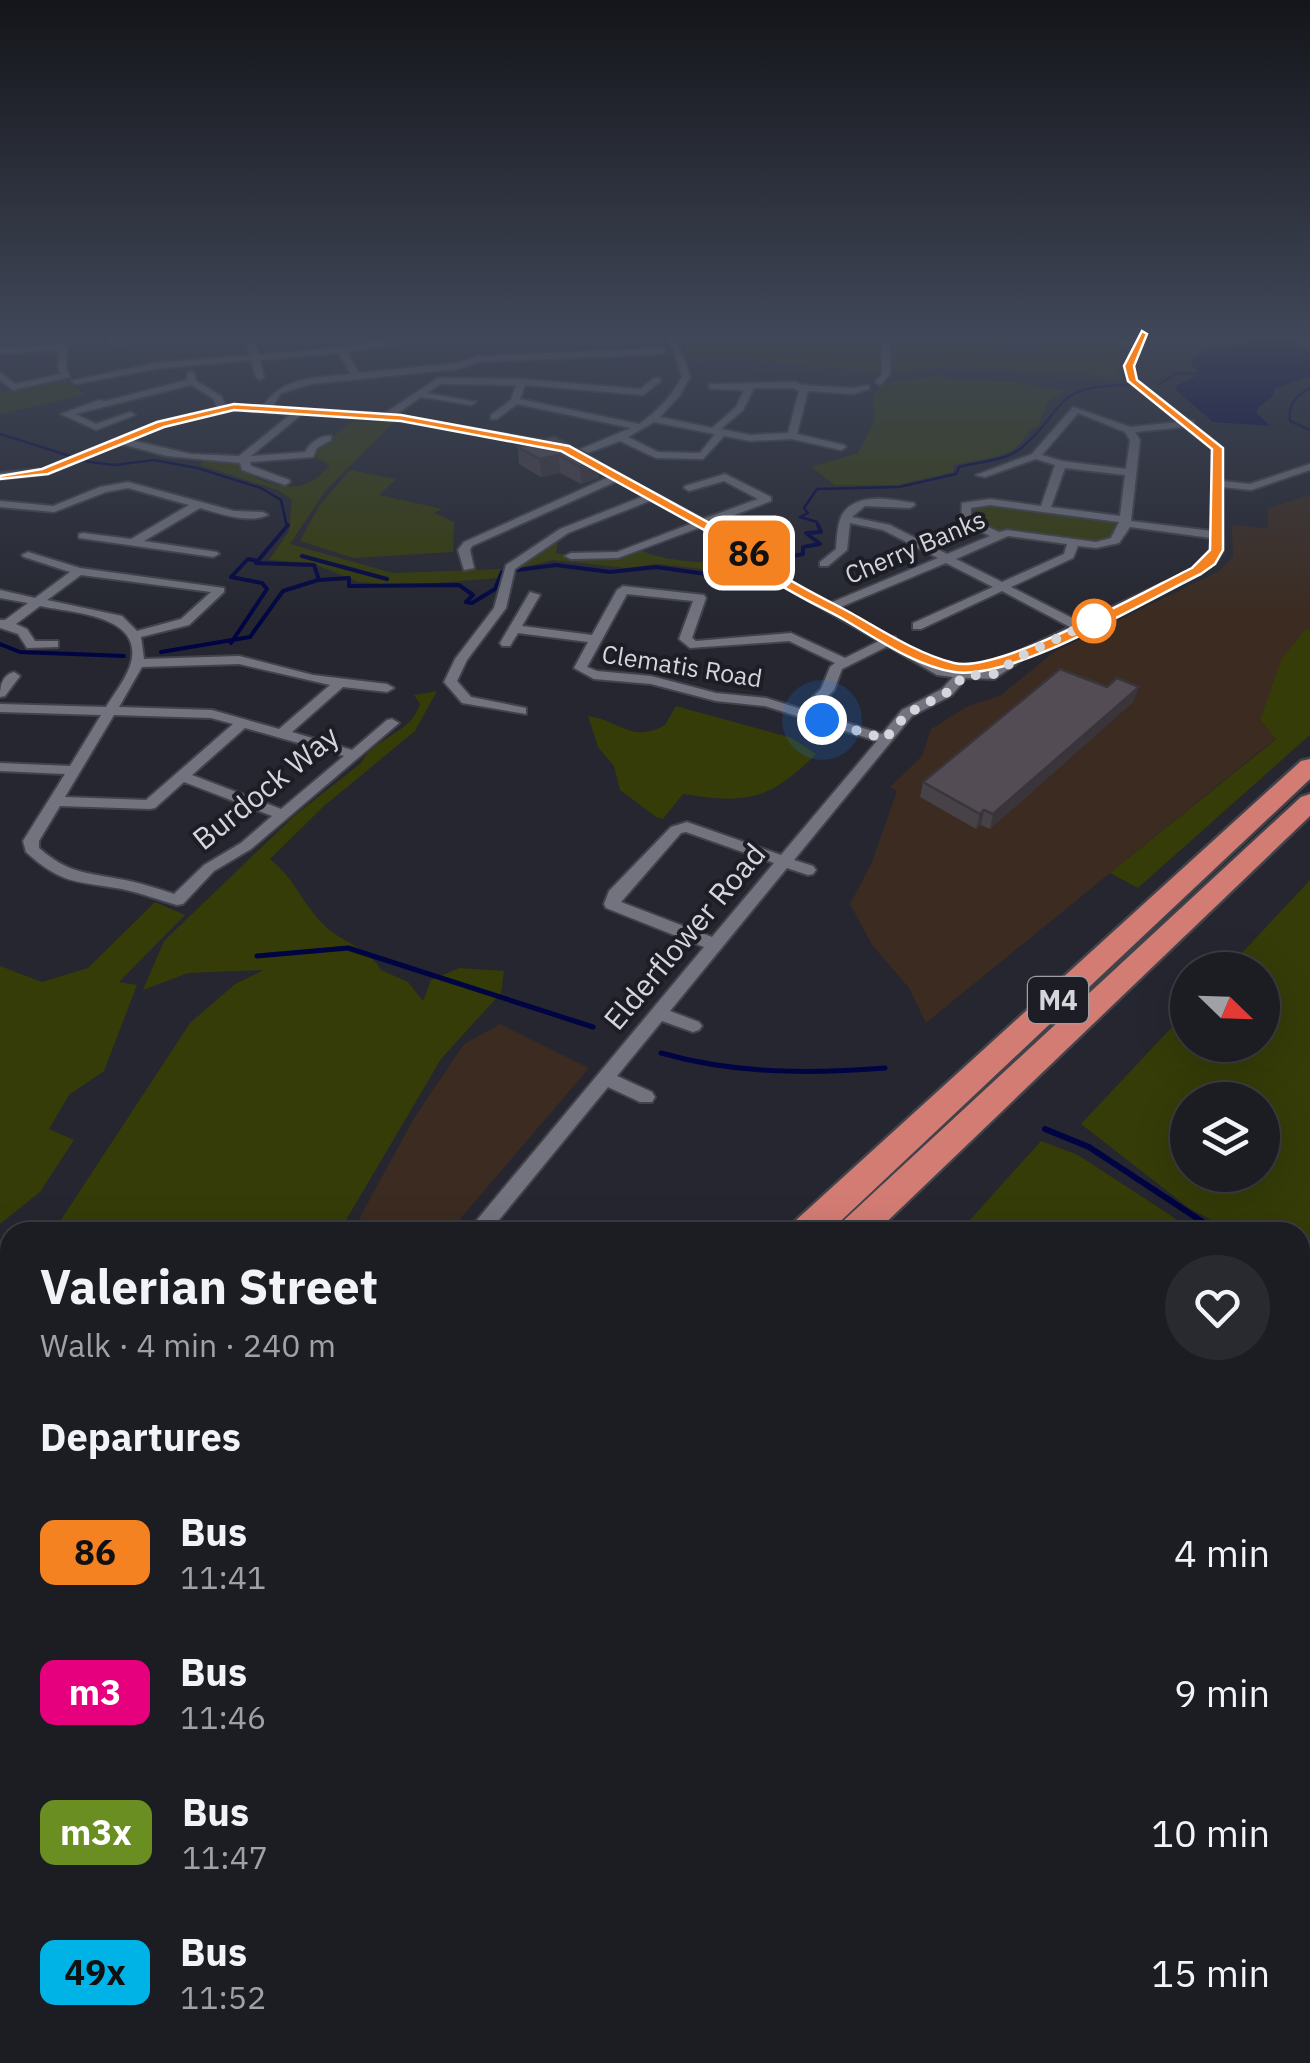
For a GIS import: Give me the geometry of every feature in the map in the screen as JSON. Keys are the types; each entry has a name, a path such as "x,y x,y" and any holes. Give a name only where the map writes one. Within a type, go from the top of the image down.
{"highway":[{"name":"M4","path":"817,1222 1310,766"},
{"name":"M4","path":"865,1222 1310,802"}],"street":[{"path":"2,492 12,476 68,463 146,430"},
{"path":"242,461 278,430"},
{"path":"479,430 574,454 704,524 746,549 759,568 905,648 950,671 992,675 1021,656 1211,562 1217,535 1217,448 1199,430"},
{"path":"574,454 634,430"},
{"path":"709,430 770,440 792,436 840,447"},
{"path":"792,436 793,430"},
{"path":"981,475 1036,456 1058,430"},
{"path":"1126,522 1135,440 1129,430"},
{"path":"620,438 656,455 702,456 718,432"},
{"path":"122,441 242,461 312,457 314,446 328,438"},
{"path":"1036,456 1061,464 1130,473"},
{"path":"1298,460 1310,466"},
{"path":"242,461 254,473 285,482"},
{"path":"1045,509 1061,464"},
{"path":"1218,484 1251,488 1310,466"},
{"path":"694,474 710,481"},
{"path":"468,568 464,550 468,544 616,478"},
{"path":"570,556 618,555 768,499 730,478 689,488"},
{"path":"0,504 54,509 104,489 128,486 234,514 263,516"},
{"path":"520,712 467,700 450,682 461,658 500,608 508,572 564,532 653,496"},
{"path":"824,564 841,550 845,519 866,502 910,505"},
{"path":"998,536 965,520 966,505 990,502 1217,535"},
{"path":"134,542 197,505"},
{"path":"845,519 877,523 1080,627"},
{"name":"Cherry Banks","path":"830,607 998,536 1014,533 1074,542 1115,542 1126,522"},
{"path":"83,536 212,554"},
{"path":"917,626 1069,556 1074,542"},
{"path":"28,556 79,571 220,590 186,622 136,635"},
{"path":"4,624 79,571"},
{"path":"514,629 597,639 623,590 700,598 685,639 694,644 798,638 843,662"},
{"path":"0,594 101,613 118,619 136,635 138,664 55,801 146,806 186,777 244,721"},
{"path":"506,643 534,596"},
{"path":"4,624 24,632 31,645 54,644"},
{"name":"Clematis Road","path":"597,639 580,668 586,673 652,680 804,714 885,739"},
{"path":"804,714 827,690 831,673 843,662 890,640"},
{"path":"138,664 239,660 313,678 387,688"},
{"path":"948,692 950,671"},
{"name":"Elderflower Road","path":"486,1222 885,739 915,707 948,692 965,673"},
{"path":"0,693 14,676"},
{"path":"284,732 342,681"},
{"path":"0,708 212,714 352,754"},
{"name":"Burdock Way","path":"55,801 31,842 31,850 40,858 76,880 114,883 177,900 210,868 246,846 392,723"},
{"path":"0,767 74,770"},
{"path":"186,777 283,814"},
{"path":"715,945 624,911 612,900 683,826 808,870"},
{"path":"659,1012 693,1026"},
{"path":"605,1078 646,1097"}],"shaded area":[{"path":"1310,495 1310,630 1305,631 1260,720 1276,738 926,1023 909,988 872,945 850,904 871,864 897,791 890,787 922,756 931,729 966,707 1001,695 1054,652 1219,571 1233,557 1232,525 1268,529 1268,508"},
{"path":"500,1024 589,1068 458,1222 360,1222 414,1118 464,1044"}],"green space":[{"path":"341,430 386,430 326,490 290,544 393,573 501,569 497,578 400,586 358,582 312,563 269,560 289,531 292,500 278,490 200,465 208,458 236,462 270,484 302,485 330,466 314,456 314,451"},
{"path":"870,430 1031,430 1014,449 954,465 953,472 898,485 835,485 811,467 858,453"},
{"path":"350,470 396,479 379,495 442,509 434,513 454,522 453,552 354,558 300,541 319,506"},
{"path":"995,504 1120,522 1116,537 1102,542 1018,531 995,533 970,519 974,506"},
{"path":"558,541 556,553 567,555 610,557 641,550 675,560 740,562 746,569 718,571 659,564 626,568 553,560 512,570"},
{"path":"1305,630 1310,630 1310,735 1138,888 1110,873 1276,739 1260,720 1282,658"},
{"path":"437,691 415,731 324,806 270,859 325,926 370,956 381,970 408,982 423,1001 431,980 459,968 504,971 501,993 441,1059 345,1222 60,1222 190,1023 235,984 264,970 188,973 143,990 164,941 294,816 409,722 420,704 414,695"},
{"path":"676,706 792,738 816,754 770,790 724,799 683,794 663,819 656,817 620,790 614,766 598,747 588,716 643,732 665,725"},
{"path":"1310,880 1310,1222 1215,1222 1189,1208 1081,1124 1170,1029 1170,1062 1280,1062 1280,952 1243,952"},
{"path":"155,902 185,915 119,982 137,985 104,1071 69,1095 49,1129 74,1140 40,1192 0,1222 0,966 42,982 88,968"},
{"path":"1041,1141 1078,1155 1181,1222 968,1222"}],"building":[{"path":"554,436 598,460 580,467 559,455 540,459 518,447"},
{"path":"1060,669 1107,687 1117,678 1139,687 993,814 984,810 980,814 923,782"}],"waterway":[{"path":"819,527 817,522 800,517 808,513 804,508 817,489 899,487 956,474 959,467 1014,453 1039,430"},
{"path":"0,434 89,462 115,465 154,460 197,468 261,488 281,500 287,526"},
{"path":"258,561 314,565 319,580 349,578 349,586 459,585 473,595 466,602 472,603 495,589 502,572 556,565 610,572 656,567 749,580 790,563 784,558 803,554 803,547 820,544 806,533 821,532 818,525"},
{"path":"258,561 287,526"},
{"path":"302,556 387,579"},
{"path":"233,640 267,589 262,583 231,577 248,559 258,561"},
{"path":"233,640 250,637 283,591 318,580"},
{"path":"161,652 233,640"},
{"path":"0,644 20,652 124,656"},
{"path":"257,956 348,948 593,1027"},
{"path":"661,1053 772,1071 885,1068"},
{"path":"1045,1129 1089,1147 1203,1222"}],"bus line":[{"name":"86","path":"0,476 44,472 145,430"},
{"name":"86","path":"480,430 565,449 740,544 759,568 905,648 938,663 976,670 1021,656 1211,562 1216,550 1219,454 1214,442 1200,430"}],"route":[{"path":"822,720 885,739 915,707 948,692 964,676 995,674 1021,656 1094,621"}]}
